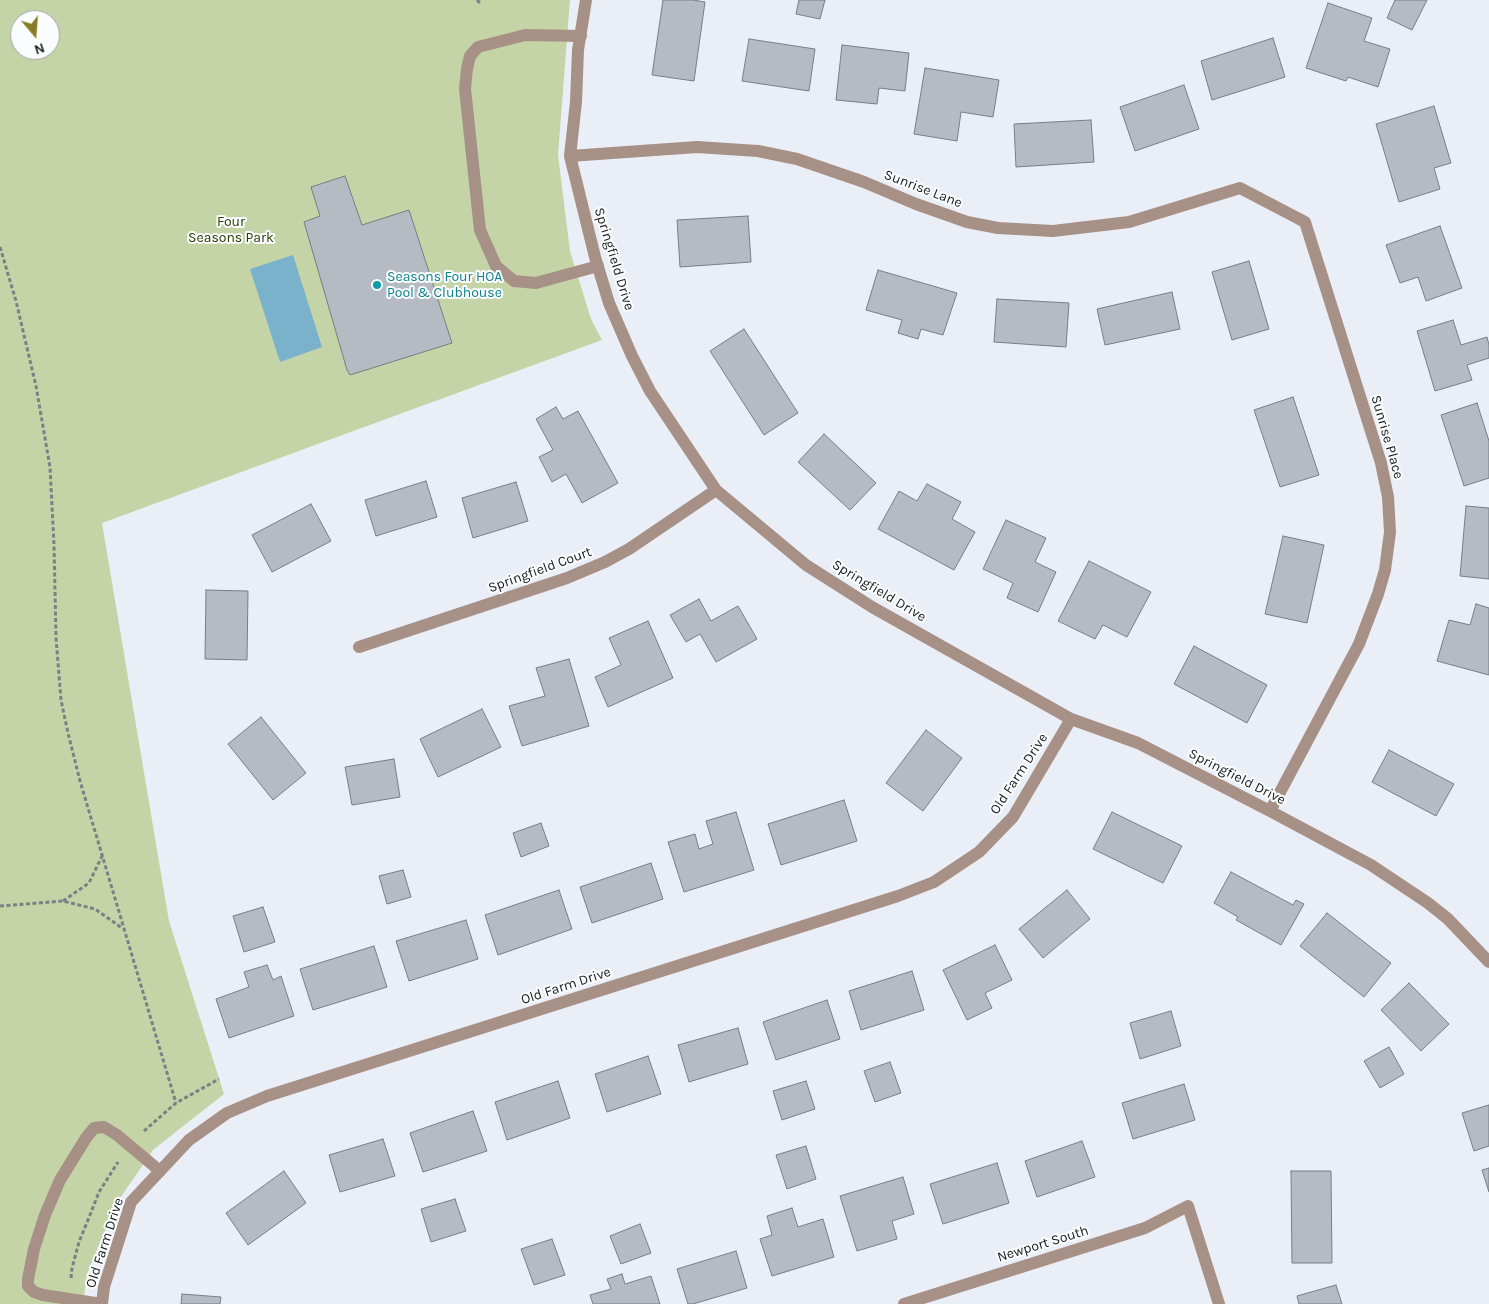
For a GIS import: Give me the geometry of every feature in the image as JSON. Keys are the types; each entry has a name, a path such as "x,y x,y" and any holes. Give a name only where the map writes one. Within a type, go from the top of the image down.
{"street":[{"name":"Springfield Drive","path":"586,0 580,36 570,156 598,266 609,303 632,356 650,391 716,490 814,570 872,606 1072,719 1138,743 1371,865 1428,903 1448,920 1489,962"},
{"path":"580,36 525,35 478,48 470,56 465,89 480,230 496,266 514,280 536,283 598,266"},
{"name":"Sunrise Lane","path":"570,156 697,147 758,151 797,159 864,182 916,204 967,222 998,228 1053,232 1130,222 1240,188 1262,200"},
{"name":"Sunrise Place","path":"1262,200 1305,222 1381,463 1388,497 1390,532 1378,594 1359,644 1270,811"},
{"name":"Springfield Court","path":"359,647 566,578 606,562 629,549 716,490"},
{"name":"Old Farm Drive","path":"102,1304 104,1287 131,1202 189,1140 227,1113 267,1096 898,896 934,882 979,852 1013,817 1072,719"},
{"path":"102,1304 43,1295 34,1292 28,1286 34,1249 52,1198 60,1180 94,1128 104,1127 117,1134 160,1171"},
{"name":"Newport South","path":"904,1304 1144,1228 1188,1206 1219,1304"}],"path":[{"path":"0,247 16,301 36,386 50,467 56,638 61,700 80,781 176,1103"},
{"path":"63,901 89,882 102,856"},
{"path":"0,906 63,901 95,909 124,929"},
{"path":"144,1130 176,1103 219,1079"},
{"path":"70,1282 79,1242 96,1200 111,1171 121,1157"}],"green space":[{"name":"Four Seasons Park","path":"0,0 570,0 558,155 570,251 591,319 602,340 102,523 169,921 224,1094 153,1150 116,1204 87,1274 83,1304 0,1304"}],"water":[{"path":"293,255 322,347 280,362 250,269"}],"building":[{"path":"663,0 705,2 694,81 652,75"},
{"path":"799,0 825,0 820,19 796,14"},
{"path":"1395,0 1427,0 1412,30 1387,18"},
{"path":"1328,3 1372,18 1364,41 1390,49 1378,87 1348,77 1346,81 1306,68"},
{"path":"1273,38 1285,77 1212,100 1201,61"},
{"path":"749,39 815,49 809,91 742,81"},
{"path":"842,45 909,53 905,91 879,88 877,104 836,100"},
{"path":"925,68 999,80 993,117 961,112 957,141 914,134"},
{"path":"1184,85 1199,129 1135,151 1120,107"},
{"path":"1434,106 1451,163 1434,168 1440,189 1399,202 1376,124"},
{"path":"1091,120 1094,162 1016,167 1014,124"},
{"name":"Seasons Four HOA Pool & Clubhouse","path":"345,176 362,225 409,210 452,343 350,375 304,222 320,216 311,187"},
{"path":"748,216 751,262 680,267 677,220"},
{"path":"1440,226 1462,288 1426,301 1418,277 1400,283 1386,245"},
{"path":"1249,261 1269,329 1232,340 1212,272"},
{"path":"878,270 957,293 943,335 921,329 918,339 898,333 902,320 866,310"},
{"path":"1172,292 1180,329 1105,345 1097,309"},
{"path":"997,299 1069,303 1066,347 994,342"},
{"path":"1453,320 1461,345 1487,337 1489,358 1467,365 1472,380 1435,391 1417,331"},
{"path":"744,329 798,413 764,435 710,351"},
{"path":"1293,397 1319,475 1280,487 1254,410"},
{"path":"1477,403 1489,441 1489,478 1464,486 1441,415"},
{"path":"556,407 563,419 578,411 618,483 582,503 566,474 552,482 539,457 553,450 536,419"},
{"path":"824,434 876,483 850,510 798,462"},
{"path":"426,481 437,517 376,536 365,500"},
{"path":"516,482 528,521 473,538 462,498"},
{"path":"927,484 961,502 952,519 975,532 954,570 878,529 899,491 917,501"},
{"path":"311,504 331,541 272,572 252,535"},
{"path":"1466,506 1489,508 1489,579 1460,576"},
{"path":"1006,520 1046,538 1035,562 1056,572 1038,612 1007,598 1013,583 983,569"},
{"path":"1283,536 1324,545 1307,623 1265,614"},
{"path":"1089,561 1151,592 1127,637 1103,625 1095,639 1058,621"},
{"path":"206,590 248,591 247,660 205,659"},
{"path":"699,599 711,621 738,606 757,639 716,662 700,634 686,642 670,615"},
{"path":"1476,604 1489,608 1489,675 1437,661 1449,620 1470,625"},
{"path":"648,621 673,678 608,707 595,677 621,665 609,638"},
{"path":"1194,646 1267,685 1247,723 1174,684"},
{"path":"569,659 589,726 522,746 509,706 545,696 536,668"},
{"path":"482,709 501,747 438,777 420,739"},
{"path":"261,717 306,773 273,800 228,744"},
{"path":"926,730 962,758 923,811 886,783"},
{"path":"1389,750 1454,784 1436,816 1372,782"},
{"path":"394,759 400,797 352,805 345,767"},
{"path":"844,800 857,841 781,865 768,824"},
{"path":"736,812 754,870 684,892 668,842 695,834 699,849 713,844 706,821"},
{"path":"1112,812 1182,846 1163,883 1093,849"},
{"path":"541,823 549,846 521,857 513,833"},
{"path":"651,863 663,899 592,923 580,887"},
{"path":"403,870 411,897 387,904 379,876"},
{"path":"1231,872 1293,905 1296,900 1304,904 1281,945 1236,920 1238,917 1214,903"},
{"path":"559,890 572,929 498,955 485,915"},
{"path":"1067,890 1090,919 1043,958 1019,929"},
{"path":"263,907 275,942 244,952 233,916"},
{"path":"1327,913 1391,963 1364,997 1300,946"},
{"path":"466,920 478,959 409,981 396,941"},
{"path":"995,945 1012,980 985,993 992,1008 967,1020 943,970"},
{"path":"374,946 387,987 313,1010 300,969"},
{"path":"267,965 273,980 281,976 294,1016 229,1038 216,999 249,987 244,972"},
{"path":"912,971 924,1010 861,1030 849,991"},
{"path":"1409,983 1449,1024 1421,1051 1381,1010"},
{"path":"827,1000 840,1039 776,1060 763,1022"},
{"path":"1171,1011 1181,1046 1140,1059 1130,1023"},
{"path":"738,1028 748,1064 689,1082 678,1045"},
{"path":"1389,1047 1404,1074 1380,1088 1364,1061"},
{"path":"648,1056 661,1094 607,1112 595,1074"},
{"path":"890,1062 901,1093 875,1102 864,1071"},
{"path":"558,1081 570,1118 507,1140 495,1102"},
{"path":"806,1081 815,1109 782,1120 773,1091"},
{"path":"1184,1084 1195,1120 1133,1139 1122,1103"},
{"path":"1489,1105 1489,1146 1474,1151 1462,1113"},
{"path":"473,1111 487,1151 423,1172 410,1133"},
{"path":"383,1139 395,1176 340,1192 329,1155"},
{"path":"1082,1141 1095,1177 1037,1197 1025,1161"},
{"path":"806,1146 816,1179 787,1189 776,1155"},
{"path":"997,1163 1009,1203 943,1224 930,1184"},
{"path":"1489,1168 1489,1192 1482,1170"},
{"path":"284,1171 306,1203 248,1245 226,1213"},
{"path":"1291,1171 1331,1171 1332,1263 1292,1263"},
{"path":"903,1177 914,1214 892,1221 897,1239 857,1251 840,1196"},
{"path":"455,1199 466,1231 431,1242 421,1209"},
{"path":"792,1208 798,1227 823,1219 834,1257 772,1276 760,1239 772,1235 767,1216"},
{"path":"640,1224 651,1253 621,1264 610,1236"},
{"path":"552,1239 565,1275 534,1285 521,1249"},
{"path":"736,1251 747,1288 688,1304 677,1269"},
{"path":"622,1274 625,1284 651,1276 660,1304 593,1304 590,1295 611,1289 607,1279"},
{"path":"1336,1285 1342,1304 1299,1304 1297,1296"},
{"path":"182,1294 221,1297 220,1304 181,1304"}],"place":[{"name":"Seasons Four HOA Pool & Clubhouse","path":"377,285"}]}
